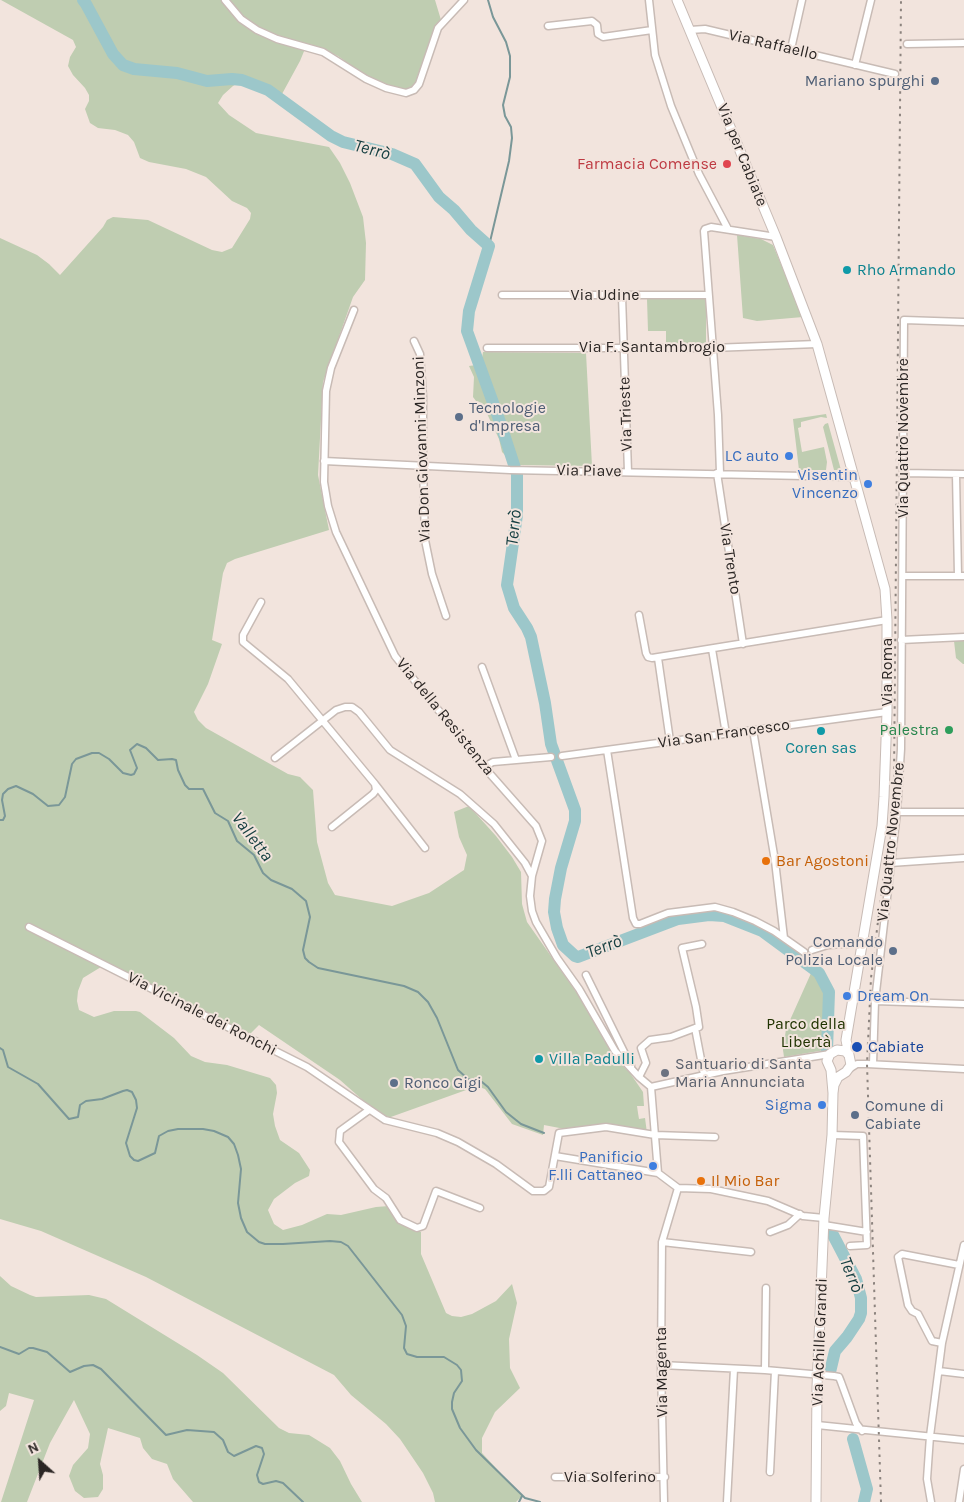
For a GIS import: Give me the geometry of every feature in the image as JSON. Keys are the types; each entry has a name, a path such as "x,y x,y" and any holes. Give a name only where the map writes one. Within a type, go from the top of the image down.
{"street":[{"path":"226,0 241,19 257,30 276,39 323,52 366,79 386,88 406,93 414,90 419,84 438,28 464,0"},
{"path":"649,0 658,68 674,114 699,174 728,229 776,237"},
{"name":"Via per Cabiate","path":"677,0 776,237 805,312"},
{"path":"790,49 802,0"},
{"path":"855,64 871,0"},
{"path":"548,26 590,21 596,24 598,34 603,37 652,30"},
{"name":"Via Raffaello","path":"690,30 705,29 894,74"},
{"path":"907,44 964,43"},
{"name":"Via Trento","path":"728,229 709,227 704,231 718,415 718,473 743,644"},
{"name":"Via Udine","path":"502,295 708,295"},
{"name":"Via Trieste","path":"622,296 628,472"},
{"name":"Via della Resistenza","path":"354,310 328,376 326,391 324,490 334,527 390,648 402,666 539,831 542,845 532,876 530,905 538,926 557,958 579,989 615,1051 651,1087"},
{"name":"Via Roma","path":"805,312 817,344 883,579 887,620 887,712 882,826 846,1040 850,1056"},
{"name":"Via Quattro Novembre","path":"873,1064 875,1001 897,812 901,749 904,320 964,322"},
{"name":"Via Don Giovanni Minzoni","path":"414,341 420,354 423,397 422,464 424,529 427,552 446,616"},
{"name":"Via F. Santambrogio","path":"487,348 712,348 817,344"},
{"name":"Via Piave","path":"324,461 422,464 510,470 854,477"},
{"path":"903,473 964,474"},
{"path":"903,576 961,576 956,474"},
{"path":"261,602 243,635 243,642 288,679 425,848"},
{"path":"639,615 647,656 652,658 887,620"},
{"path":"901,640 964,637"},
{"path":"712,649 726,734"},
{"path":"658,658 670,741"},
{"path":"482,667 516,760"},
{"path":"275,758 343,707 352,707 357,710 390,750 460,794 494,824 525,863 532,876"},
{"name":"Via San Francesco","path":"562,756 887,712"},
{"path":"753,730 775,861 784,938"},
{"path":"607,750 633,918 636,924 678,911 715,907 754,921 804,952"},
{"path":"484,767 491,763 551,757"},
{"path":"332,827 373,794 376,790 375,784"},
{"path":"897,812 964,812"},
{"path":"890,863 964,858"},
{"name":"Via Vicinale dei Ronchi","path":"29,927 307,1067 385,1120 437,1133 458,1142 496,1164 533,1191 544,1192 549,1187 559,1133 606,1127 655,1135"},
{"path":"812,950 828,945 862,942"},
{"path":"639,1077 646,1063 641,1048 650,1040 671,1037 699,1027 682,948 702,944"},
{"path":"586,975 631,1068"},
{"path":"875,1001 964,1004"},
{"path":"695,1028 704,1075"},
{"path":"846,1040 827,1061 831,1070 835,1073 846,1071 857,1064 964,1069"},
{"path":"658,1173 651,1087 704,1075 834,1052 845,1051 858,1063 863,1064"},
{"path":"846,1071 851,1061 850,1056"},
{"name":"Via Achille Grandi","path":"816,1502 816,1425 824,1222 832,1135 833,1093 831,1070"},
{"name":"Via Achille Grandi","path":"833,1093 836,1081 846,1071"},
{"path":"369,1110 340,1131 340,1142 374,1189 386,1198 400,1220 417,1228 422,1226 436,1191 480,1208"},
{"path":"655,1135 715,1137"},
{"path":"832,1135 863,1136 868,1246 850,1246"},
{"path":"555,1156 658,1173 678,1188 711,1189 768,1201 824,1222 868,1232"},
{"name":"Via Magenta","path":"664,1502 665,1477 661,1365 662,1242 678,1188"},
{"path":"770,1232 788,1225 800,1214"},
{"path":"662,1242 751,1252"},
{"path":"931,1502 927,1479 930,1436 940,1371 942,1343 964,1245"},
{"path":"942,1343 932,1341 918,1314 908,1306 897,1260 902,1254 960,1265"},
{"path":"765,1370 766,1288"},
{"path":"661,1365 765,1370 839,1378 856,1423 862,1430"},
{"path":"727,1502 734,1368"},
{"path":"770,1472 775,1371"},
{"path":"940,1371 964,1374"},
{"path":"816,1425 964,1440"},
{"path":"959,1502 964,1469"},
{"name":"Via Solferino","path":"555,1477 665,1477"}],"green space":[{"path":"1,0 435,0 441,20 434,29 415,85 408,90 387,85 364,75 338,56 307,44 282,94 246,78 233,86 223,95 218,103 229,115 256,133 329,147 350,183 363,217 366,243 365,280 353,297 323,382 318,475 329,530 227,563 223,573 212,640 222,644 208,684 194,712 198,720 206,728 288,774 300,777 313,790 317,842 328,883 335,895 392,906 429,893 464,870 467,855 459,837 454,812 469,806 496,836 521,872 522,904 527,922 579,996 605,1038 613,1056 630,1073 643,1092 644,1106 637,1106 639,1119 645,1118 647,1133 615,1126 570,1130 544,1125 543,1135 512,1124 485,1089 479,1087 388,1118 366,1103 340,1080 259,1025 250,1034 234,1033 216,1026 203,1017 101,967 83,978 78,991 77,1001 79,1010 94,1017 114,1011 140,1012 174,1038 191,1056 205,1062 227,1065 270,1078 276,1085 277,1093 273,1114 280,1140 299,1153 310,1170 309,1176 295,1183 274,1199 268,1210 274,1224 283,1230 302,1225 327,1214 341,1215 389,1206 399,1212 411,1229 421,1232 421,1254 446,1313 461,1317 472,1314 496,1301 512,1284 517,1303 509,1339 510,1368 520,1388 495,1412 482,1438 482,1453 522,1496 516,1502 435,1502 433,1493 423,1473 400,1439 386,1424 351,1395 334,1375 146,1277 41,1231 0,1219 0,238 37,255 60,275 103,227 107,220 113,217 148,220 212,250 222,252 232,248 250,219 251,213 247,208 232,201 206,177 186,169 149,162 140,158 134,142 128,135 115,130 98,128 90,123 85,109 89,101 89,95 68,66 70,57 76,47 73,40"},
{"path":"737,235 761,239 773,245 803,317 757,321 743,318"},
{"path":"647,299 706,299 706,343 666,344 666,331 648,331"},
{"path":"483,352 586,353 592,466 516,465 493,387 487,382 483,372 481,364"},
{"path":"476,365 496,415 510,460 502,452 499,439 482,403 476,401 473,397 474,377 469,366"},
{"path":"826,414 827,418 821,417 801,422 801,427 798,428 802,452 824,447 827,462 826,470 799,470 793,419"},
{"path":"828,423 841,470 834,470 823,427"},
{"path":"964,640 963,664 956,658 954,641"},
{"name":"Parco della Libertà","path":"812,971 821,982 827,995 825,1050 784,1057 786,1029"},
{"path":"0,1276 11,1286 36,1297 89,1295 106,1299 197,1355 223,1373 279,1428 289,1433 309,1435 330,1448 340,1461 362,1502 193,1502 173,1479 167,1464 152,1459 143,1448 140,1438 108,1428 100,1464 103,1475 103,1489 98,1497 84,1498 75,1491 69,1476 73,1465 88,1448 90,1434 74,1400 50,1443 27,1502 1,1502 34,1400 9,1393 6,1406 0,1411"}],"waterway":[{"name":"Terrò","path":"83,0 113,54 123,65 134,69 177,73 207,81 242,80 268,90 331,136 343,142 392,154 415,164 439,197 489,246 469,311 467,331 517,474 517,515 507,585 514,608 531,637 545,703 551,744 575,810 575,821 561,868 555,899 554,912 563,945 578,957 678,919 709,915 724,916 762,931 819,973 829,992 827,1050"},
{"path":"488,0 493,17 506,42 510,56 510,77 503,105 505,116 511,127 512,138 509,161 489,246"},
{"name":"Valletta","path":"0,820 3,820 5,816 2,800 3,794 8,789 16,786 33,794 48,806 59,805 65,797 72,764 76,759 92,753 99,753 109,759 123,773 131,775 134,774 137,768 130,750 137,744 146,748 158,760 176,760 178,770 185,785 189,789 203,789 215,813 228,821 237,841 254,855 263,873 271,880 292,889 306,901 310,917 303,950 305,958 318,968 404,986 418,992 428,1002 437,1018 458,1070 468,1079 482,1082 488,1087 506,1112 521,1124 544,1133"},
{"path":"0,1048 3,1050 8,1067 38,1084 69,1119 78,1117 80,1105 86,1101 102,1099 127,1090 132,1092 137,1108 126,1143 130,1156 134,1160 138,1161 155,1153 159,1136 168,1131 203,1129 228,1137 234,1144 241,1169 238,1203 241,1218 247,1232 259,1242 265,1244 330,1241 341,1242 348,1246 402,1315 406,1326 404,1348 407,1354 417,1357 444,1357 457,1365 461,1370 462,1381 454,1393 452,1409 460,1428 476,1450 525,1498 540,1502"},
{"name":"Terrò","path":"830,1372 835,1351 847,1337 861,1313 861,1298 856,1279 832,1233"},
{"path":"0,1347 19,1354 29,1348 47,1352 70,1372 84,1366 93,1365 101,1369 166,1435 187,1430 214,1432 223,1440 228,1452 234,1456 256,1446 262,1448 264,1454 257,1475 259,1482 263,1484 276,1481 283,1483 303,1502"},
{"name":"Terrò","path":"853,1439 867,1489 864,1502"},
{"path":"519,1502 522,1496"}],"railway":[{"path":"881,1502 867,1064 871,978 894,777 901,0"}],"place":[{"name":"Mariano spurghi","path":"935,81"},
{"name":"Farmacia Comense","path":"727,164"},
{"name":"Rho Armando","path":"847,270"},
{"name":"Tecnologie d'Impresa","path":"459,417"},
{"name":"LC auto","path":"789,456"},
{"name":"Visentin Vincenzo","path":"868,484"},
{"name":"Palestra","path":"949,730"},
{"name":"Coren sas","path":"821,731"},
{"name":"Bar Agostoni","path":"766,861"},
{"name":"Comando Polizia Locale","path":"893,951"},
{"name":"Dream On","path":"847,996"},
{"name":"Cabiate","path":"857,1047"},
{"name":"Villa Padulli","path":"539,1059"},
{"name":"Santuario di Santa Maria Annunciata","path":"665,1073"},
{"name":"Ronco Gigi","path":"394,1083"},
{"name":"Sigma","path":"822,1105"},
{"name":"Comune di Cabiate","path":"855,1115"},
{"name":"Panificio F.lli Cattaneo","path":"653,1166"},
{"name":"Il Mio Bar","path":"701,1181"}]}
